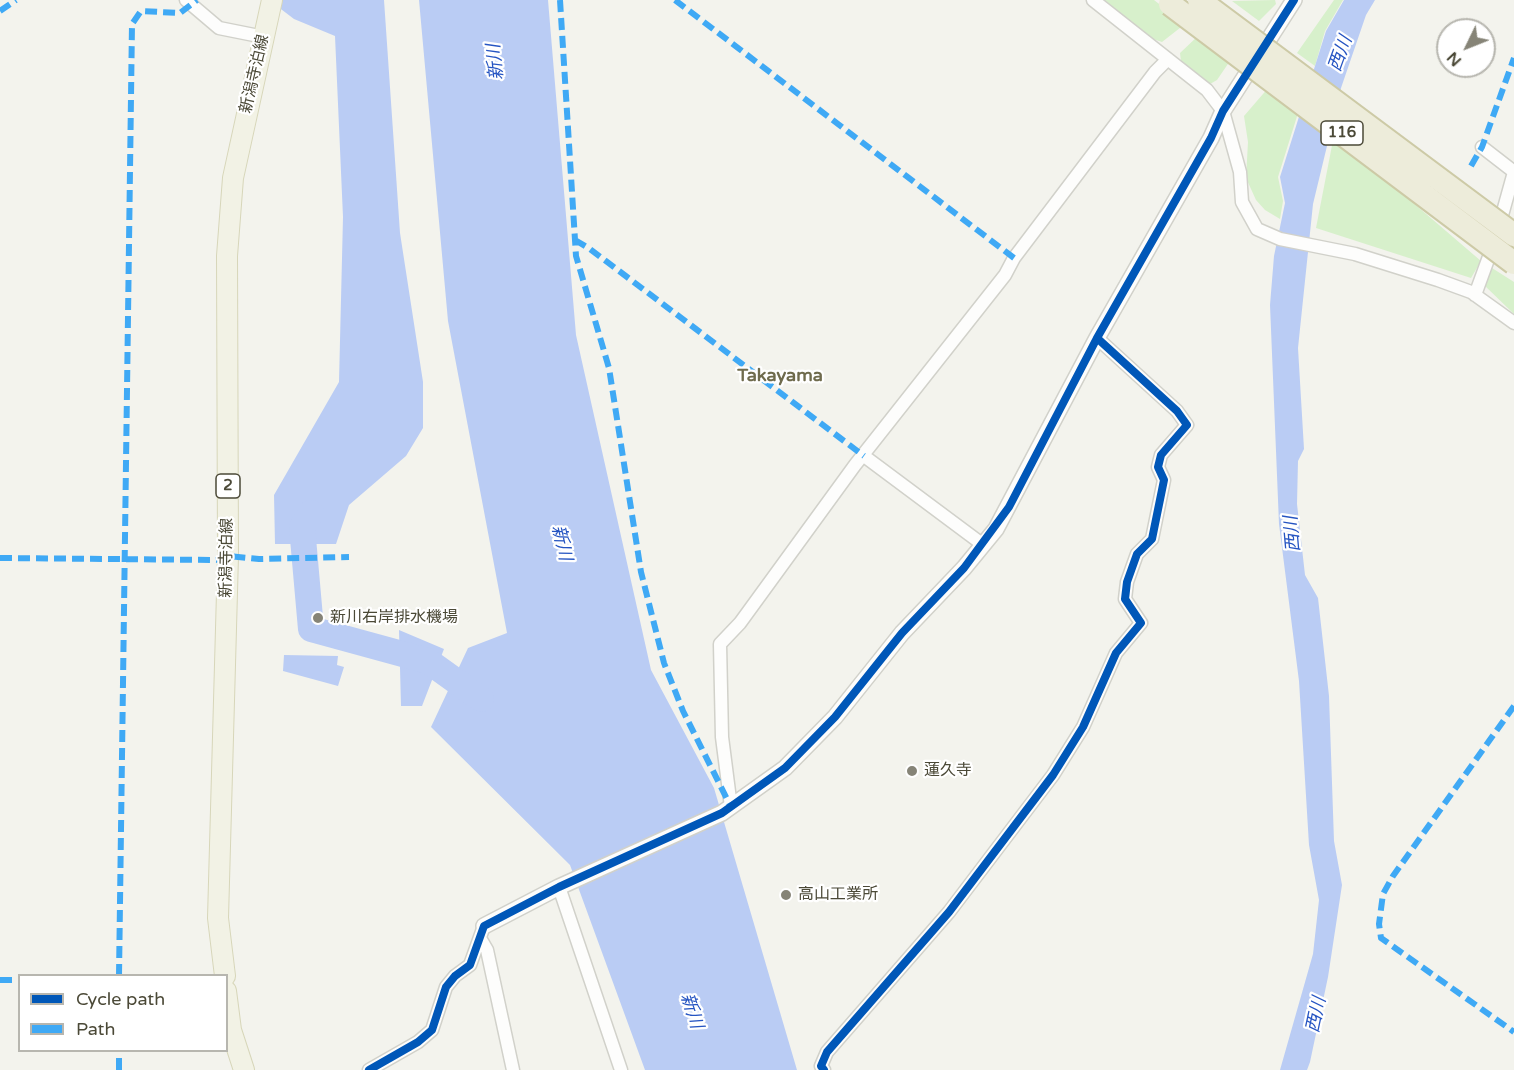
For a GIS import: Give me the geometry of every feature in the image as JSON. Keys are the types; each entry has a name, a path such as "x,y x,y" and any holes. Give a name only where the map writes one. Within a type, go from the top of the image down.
{"highway":[{"name":"116","path":"1199,0 1514,236"},
{"name":"116","path":"1170,4 1514,262"}],"main road":[{"name":"新潟寺泊線","path":"225,974 218,918 228,556 227,256 233,178 272,0"},
{"path":"228,1007 231,1030 244,1070"}],"street":[{"path":"186,0 219,28 264,37"},
{"path":"1093,0 1207,90 1223,111 1240,172 1242,202 1257,229 1280,239 1355,254 1438,280 1475,295 1514,323"},
{"path":"369,1070 418,1042 432,1030 446,987 455,976 470,965 482,932 559,887 726,810 786,768 835,717 902,633 964,568 1009,507 1097,338 1211,138 1223,111 1276,30 1289,2"},
{"path":"726,810 720,644 740,623 864,456 1005,275 1014,258 1148,81 1168,59"},
{"path":"1475,295 1491,256 1514,172 1482,147"},
{"path":"824,1070 821,1066 827,1052 949,912 1053,775 1083,727 1116,653 1141,623 1125,599 1127,582 1137,554 1152,539 1164,480 1158,467 1161,455 1187,425 1178,411 1097,338"},
{"path":"864,456 982,544"},
{"path":"559,887 621,1070"},
{"path":"482,932 513,1070"}],"green space":[{"path":"1104,0 1154,0 1185,24 1162,42 1153,39"},
{"path":"1275,0 1276,4 1259,21 1232,1"},
{"path":"1334,0 1343,0 1325,31 1315,66 1297,53"},
{"path":"1199,35 1232,58 1217,80 1210,84 1181,61 1180,53"},
{"path":"1269,87 1299,110 1278,177 1283,201 1280,219 1265,210 1256,200 1246,178 1248,142 1244,116"},
{"path":"1334,135 1481,261 1471,278 1316,228"},
{"path":"1492,268 1514,282 1514,314 1485,286"}],"water":[{"path":"269,0 384,0 400,233 423,382 423,428 406,456 349,505 336,544 275,544 274,495 339,382 343,217 335,36 294,19"},
{"name":"新川","path":"419,0 548,0 576,335 651,670 714,788 797,1070 645,1070 570,865 431,727 468,648 507,633 448,321"},
{"name":"西川","path":"1344,0 1375,0 1366,15 1341,88 1313,204 1298,348 1304,449 1298,461 1297,504 1305,575 1318,598 1329,696 1334,841 1342,885 1328,977 1310,1062 1307,1070 1280,1070 1313,954 1319,900 1309,845 1299,681 1279,524 1270,305 1274,256 1285,203 1280,177 1326,31"},
{"path":"399,630 444,649 422,706 401,706"},
{"path":"284,655 338,656 337,665 344,667 338,686 283,671"}],"waterway":[{"path":"311,513 302,527 311,629 428,661 481,699"}],"marked path":[{"path":"0,11 16,0"},
{"path":"119,974 132,24 141,11 180,13 197,0"},
{"path":"560,0 576,256 609,368 641,572 664,663 683,711 731,807"},
{"path":"675,0 1014,258"},
{"path":"1471,166 1482,147 1514,58"},
{"path":"575,240 864,456"},
{"path":"0,558 216,560 228,556 259,559 349,557"},
{"path":"1514,706 1393,876 1383,894 1379,924 1381,938 1514,1032"},
{"path":"0,980 18,980"},
{"path":"119,1052 119,1070"}],"cycle path":[{"path":"369,1070 418,1042 432,1030 446,987 455,976 470,965 484,926 559,887 722,813 785,768 835,717 902,633 964,568 1009,507 1097,338 1211,138 1223,111 1294,0"},
{"path":"824,1070 821,1066 827,1052 949,912 1053,775 1083,727 1116,653 1141,623 1125,599 1127,582 1137,554 1152,539 1164,480 1158,467 1161,455 1187,425 1177,411 1097,338"}],"place":[{"name":"新川右岸排水機場","path":"318,618"},
{"name":"蓮久寺","path":"912,771"},
{"name":"高山工業所","path":"786,895"}],"district":[{"name":"Takayama","path":"780,376"}]}
